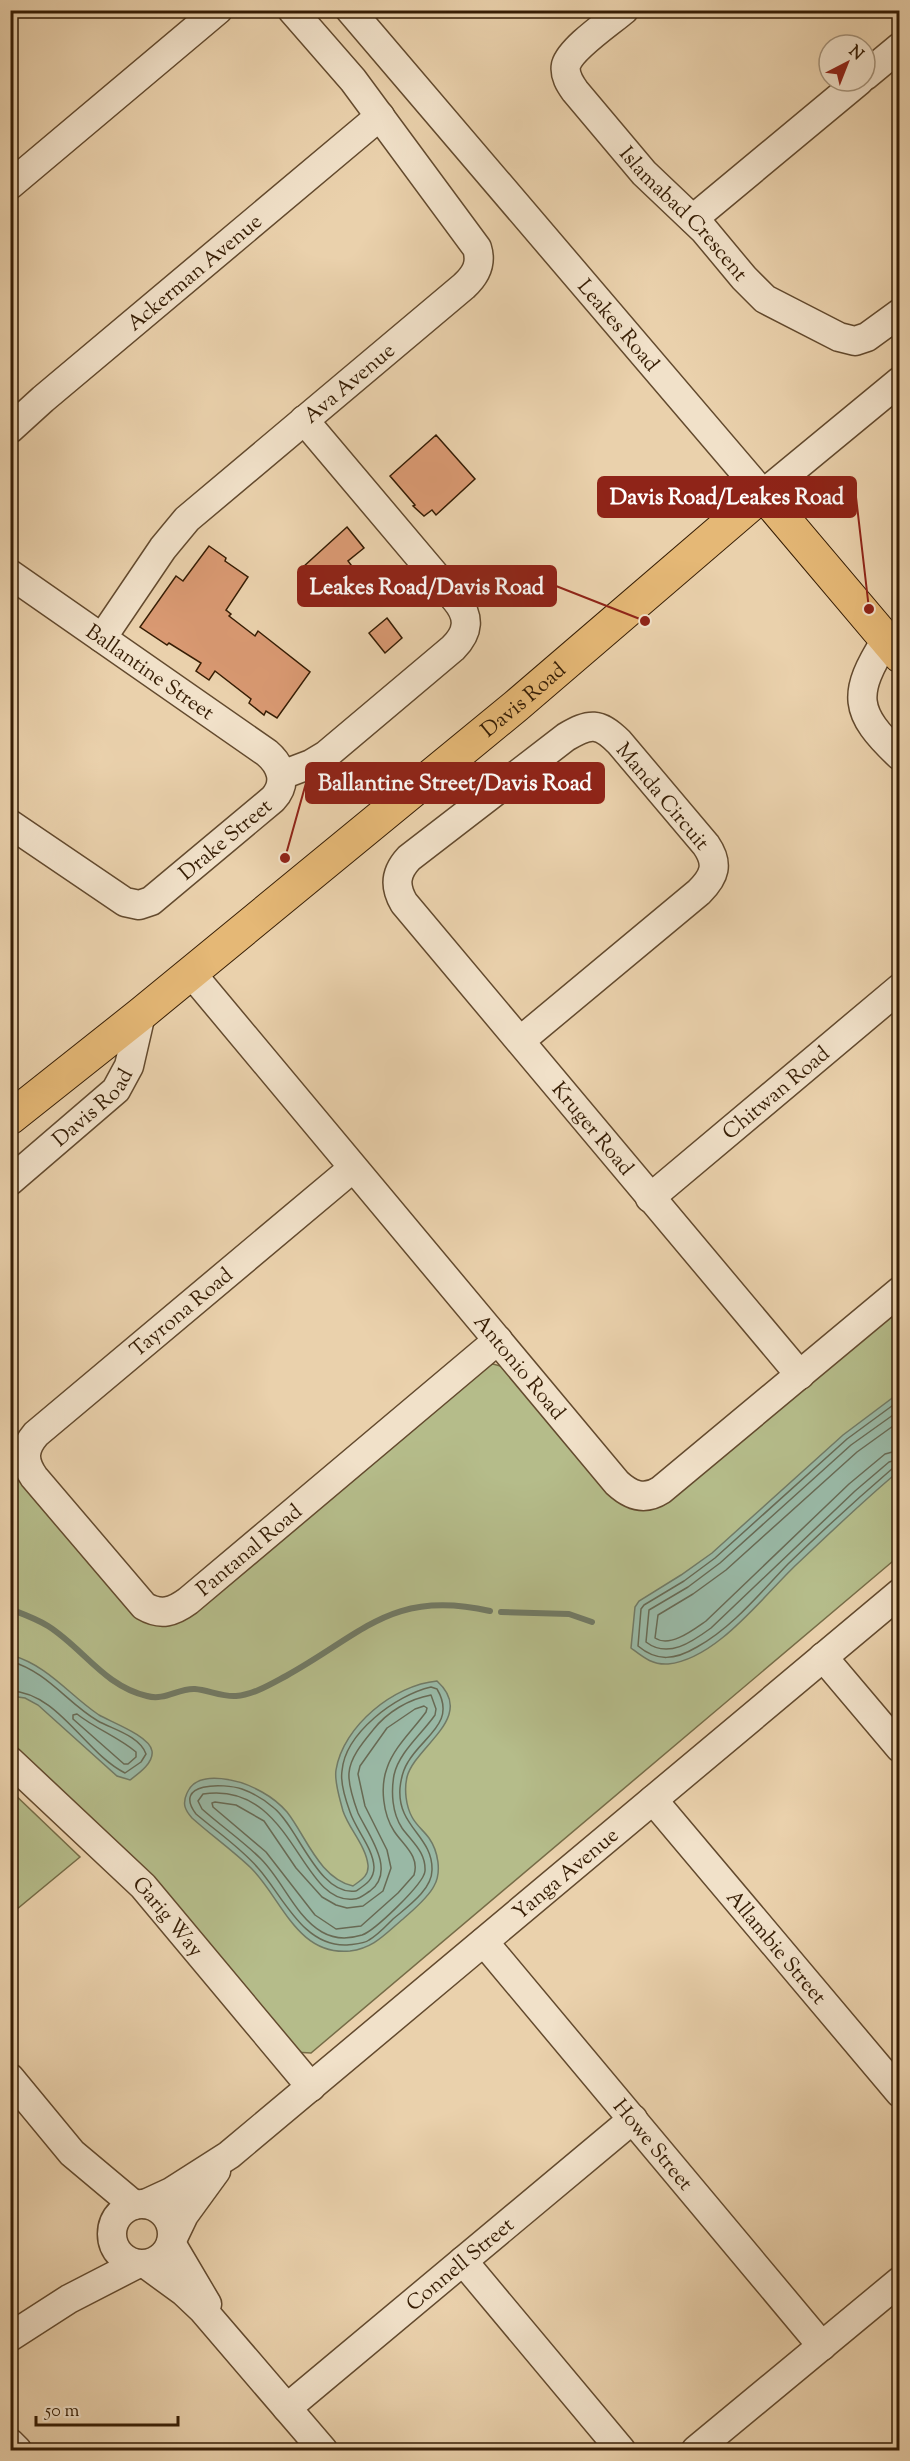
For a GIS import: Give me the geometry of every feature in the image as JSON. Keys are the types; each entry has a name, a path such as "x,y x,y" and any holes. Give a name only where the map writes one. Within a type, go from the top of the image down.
{"main road":[{"name":"Leakes Road","path":"763,494 893,648"},
{"name":"Davis Road","path":"10,1118 191,974 516,706 763,494"}],"street":[{"path":"10,185 218,10"},
{"name":"Ava Avenue","path":"102,638 163,548 187,519 464,286 476,273 479,265 477,248 466,232 331,54 292,10"},
{"name":"Leakes Road","path":"350,10 763,494"},
{"name":"Islamabad Crescent","path":"624,10 571,56 567,64 567,76 575,91 644,173 693,219 765,299 838,337 855,341 861,340 900,313"},
{"path":"877,66 900,47"},
{"path":"693,219 845,93"},
{"name":"Ackerman Avenue","path":"10,429 52,391 380,117"},
{"name":"Davis Road","path":"763,494 900,381"},
{"name":"Drake Street","path":"10,824 118,899 132,904 146,904 273,799 280,789 282,775 311,764 326,755 453,648 464,636 467,622 463,609 304,420"},
{"name":"Ballantine Street","path":"10,574 267,753 276,762 282,775"},
{"name":"Leakes Road","path":"893,648 869,666 864,681 862,709 874,730 900,756"},
{"name":"Manda Circuit","path":"396,878 401,867 414,854 566,737 589,726 603,728 619,742 706,845 715,860 714,873 708,883 520,1041"},
{"name":"Kruger Road","path":"396,878 398,892 404,903 800,1375"},
{"name":"Antonio Road","path":"191,974 617,1483 632,1495 652,1495 661,1490 900,1291"},
{"name":"Chitwan Road","path":"650,1198 900,988"},
{"name":"Davis Road","path":"10,1180 116,1090 129,1066 141,1014"},
{"name":"Tayrona Road","path":"18,1452 36,1434 353,1168"},
{"name":"Pantanal Road","path":"18,1452 34,1477 136,1598 151,1610 168,1612 178,1608 197,1593 498,1340"},
{"name":"Yanga Avenue","path":"140,2204 171,2192 230,2155 900,1593"},
{"path":"824,1657 900,1748"},
{"name":"Garig Way","path":"10,1761 143,1886 311,2087"},
{"name":"Allambie Street","path":"653,1800 900,2093"},
{"name":"Howe Street","path":"484,1942 822,2346"},
{"path":"10,2078 72,2153 118,2193 140,2204 155,2207 164,2213 172,2230 172,2241 164,2256 97,2283 10,2337"},
{"name":"Connell Street","path":"287,2408 633,2119"},
{"path":"72,2153 112,2231 115,2247 121,2255 142,2264 184,2292 233,2343 323,2451"},
{"name":"Yanga Avenue","path":"172,2241 184,2215 230,2155"},
{"path":"39,2318 87,2270 125,2209 140,2204"},
{"path":"172,2241 213,2314 233,2343"},
{"path":"463,2261 621,2451"},
{"path":"696,2451 900,2281"},
{"path":"10,2443 17,2451"}],"green space":[{"path":"899,1304 899,1556 311,2053 294,2052 143,1872 11,1746 10,1465 141,1618 486,1366 493,1364 504,1367 629,1505"},
{"path":"10,1790 80,1857 11,1914 10,1914"}],"water":[{"path":"899,1393 899,1471 797,1564 738,1624 704,1651 686,1660 662,1664 652,1662 631,1648 635,1607 639,1601 712,1553 843,1435"},
{"path":"11,1655 36,1666 99,1715 145,1740 152,1751 148,1764 130,1780 117,1776 38,1705 25,1698 11,1696"},
{"path":"437,1681 448,1694 450,1707 447,1719 412,1765 406,1787 410,1813 429,1838 437,1855 438,1874 434,1886 416,1908 373,1944 350,1951 332,1950 317,1944 292,1923 251,1868 192,1818 185,1807 187,1793 201,1780 211,1778 244,1784 262,1792 287,1812 322,1865 341,1882 353,1886 366,1875 368,1865 364,1851 343,1811 339,1796 336,1770 341,1754 349,1738 373,1710 404,1690"}],"building":[{"path":"436,435 475,479 436,515 432,510 424,516 413,506 415,505 390,476"},
{"path":"347,527 364,548 348,561 357,573 329,596 303,567"},
{"path":"209,546 248,577 226,610 231,614 229,616 255,636 258,631 310,672 277,718 266,711 264,715 249,703 251,699 215,671 209,680 196,671 201,663 140,627 176,576 183,581"},
{"path":"387,618 402,638 385,653 369,633"}],"waterway":[{"path":"10,1609 35,1619 61,1635 118,1684 132,1691 154,1697 189,1689 231,1696 255,1691 286,1676 380,1619 403,1611 428,1606 456,1606 490,1611"},
{"path":"501,1612 569,1614 592,1622"}],"place":[{"name":"Davis Road/Leakes Road","path":"869,609"},
{"name":"Leakes Road/Davis Road","path":"645,621"},
{"name":"Ballantine Street/Davis Road","path":"285,858"}]}
